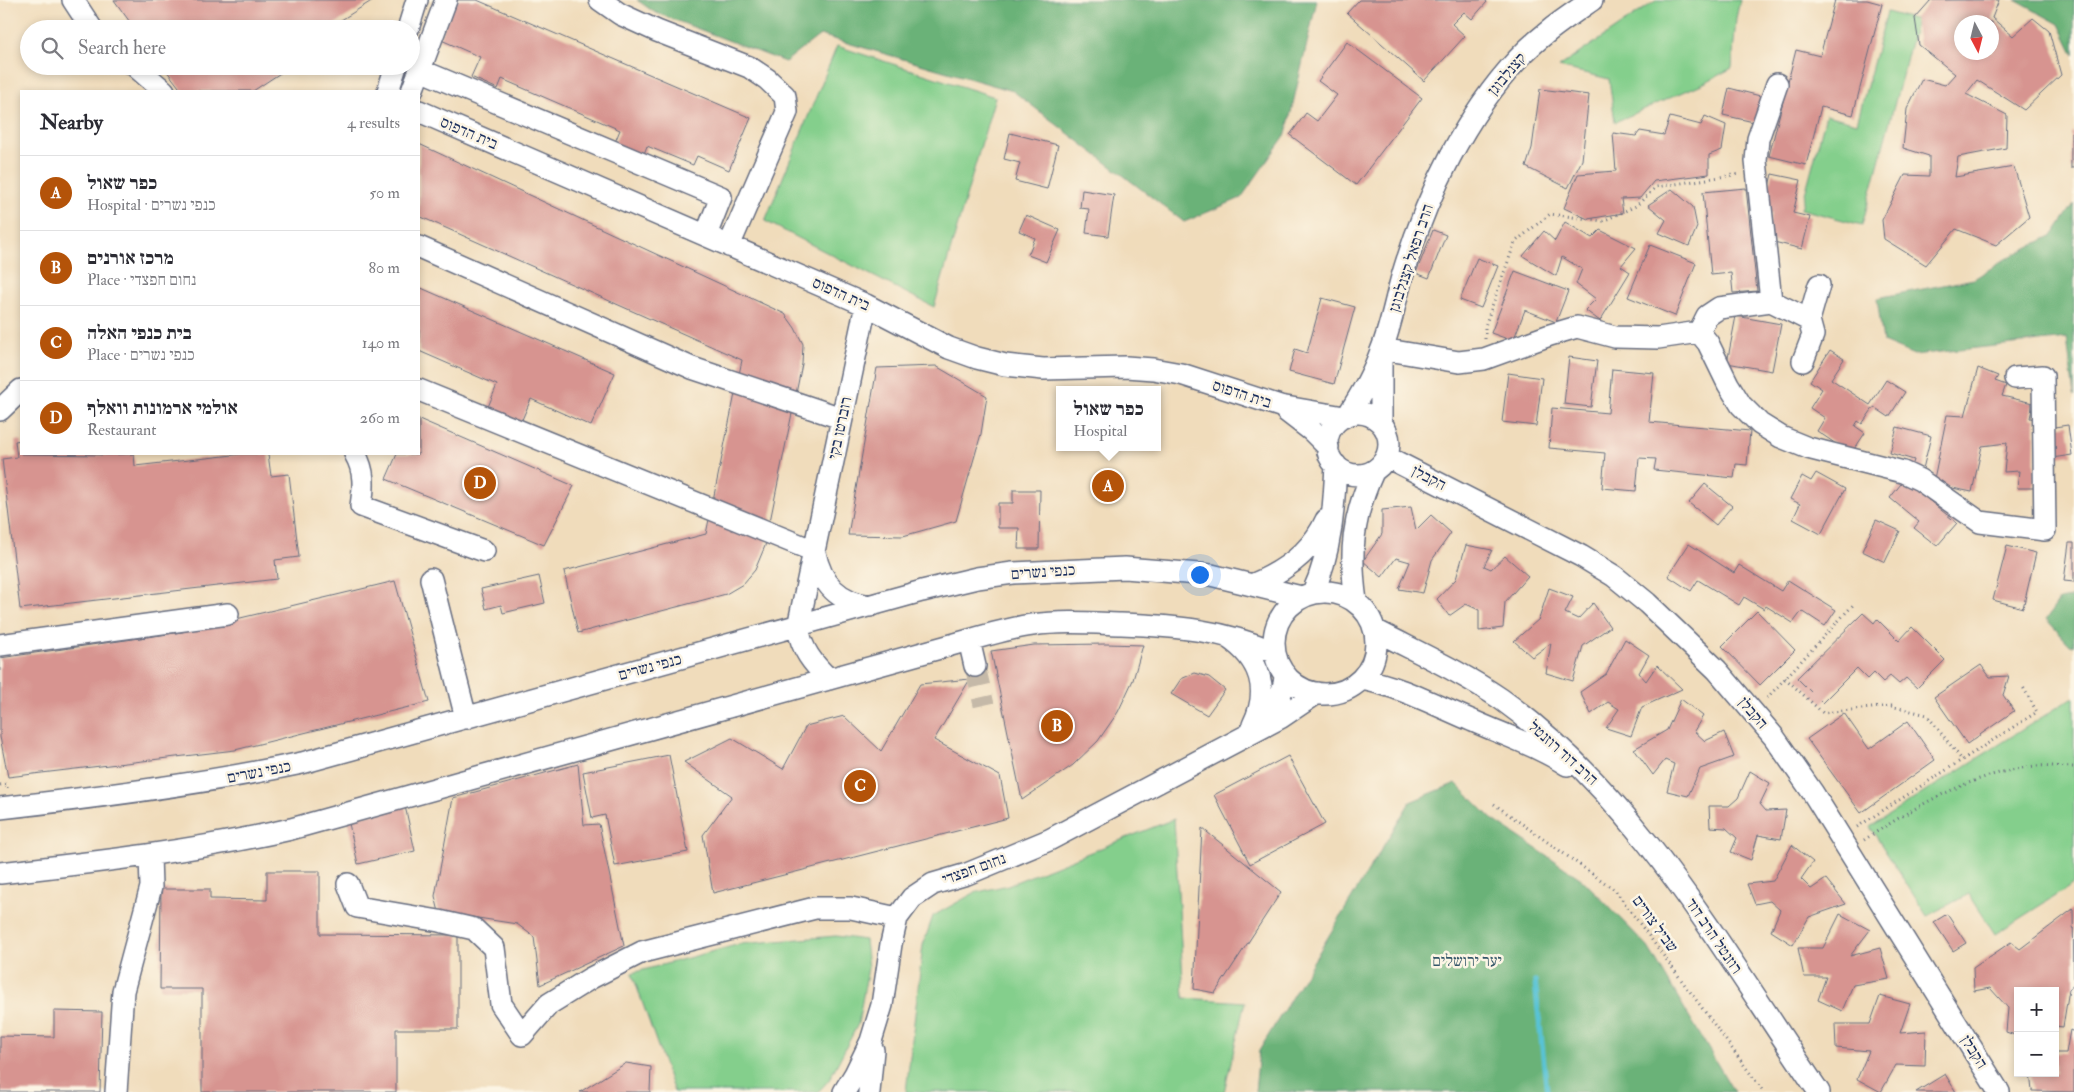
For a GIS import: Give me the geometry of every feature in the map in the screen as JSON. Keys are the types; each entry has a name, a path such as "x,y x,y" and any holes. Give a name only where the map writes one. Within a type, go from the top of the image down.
{"street":[{"path":"73,0 86,20"},
{"path":"411,20 417,0"},
{"path":"446,0 420,70 721,197 706,236"},
{"path":"600,0 620,14 648,27 703,51 749,68 767,80 785,96 787,112 729,246"},
{"name":"קצנלבוגן","path":"1445,169 1477,112 1518,58 1554,26 1592,0"},
{"path":"145,75 163,90"},
{"path":"388,90 393,75"},
{"path":"412,90 418,75"},
{"path":"1772,301 1757,171 1758,139 1777,84"},
{"name":"בית הדפוס","path":"420,111 866,305 949,348 977,358 1005,365 1042,369 1126,367 1153,369 1181,374 1280,406 1346,416"},
{"name":"הרב רפאל קצנלבוגן","path":"1346,416 1368,381 1382,349 1405,266 1428,204 1445,169"},
{"path":"420,247 692,368 841,418"},
{"path":"1803,361 1813,335 1809,320 1819,285"},
{"path":"1699,332 1707,316 1719,308 1772,301 1809,320"},
{"name":"רוברטו בקי","path":"829,679 808,656 800,638 798,626 866,305"},
{"path":"1382,349 1459,362 1484,359 1577,327 1615,337 1658,338 1699,332"},
{"path":"1699,332 1708,343 1728,384 1741,405 1760,424 1781,437 1808,448 1904,472 1920,480 1980,522 2044,530 2043,376 2015,378"},
{"name":"הרב רפאל קצנלבוגן","path":"1381,424 1382,349"},
{"path":"420,390 814,551"},
{"path":"0,410 20,391"},
{"name":"בית הדפוס","path":"1280,406 1312,431 1332,456"},
{"path":"1307,595 1324,561 1333,505 1332,456 1328,437 1332,428 1346,416 1364,414 1373,417 1381,424 1387,432 1389,442 1380,464 1362,496 1355,525 1352,553 1356,601"},
{"path":"356,455 361,465 364,487 361,506 484,551"},
{"path":"1332,456 1344,471 1353,475 1363,475 1380,464"},
{"name":"הקבלן","path":"1380,464 1582,556 1614,576 1647,603 1717,670 1774,737 1808,785 2000,1092"},
{"path":"1254,584 1281,571 1308,549 1317,537 1333,505"},
{"name":"רוברטו בקי","path":"814,551 822,576 832,590 849,601 870,606"},
{"name":"כנפי נשרים","path":"0,808 126,794 235,777 302,763 922,591 977,578 1033,571 1124,568 1172,570 1211,575 1307,595"},
{"path":"431,579 466,718"},
{"path":"1338,593 1356,601 1368,614 1375,630 1375,654 1370,668 1361,679 1342,691 1317,693 1300,688 1285,676 1278,665 1273,640 1278,622 1289,606 1307,595 1338,593"},
{"path":"0,645 228,614"},
{"path":"0,873 150,856 236,841 291,828 969,640 1030,625 1058,622 1143,625 1219,633 1248,641 1274,652"},
{"name":"הרב דוד רוזנטל","path":"1375,630 1500,699 1560,748 1601,787"},
{"path":"1219,633 1230,639 1245,652 1259,675 1262,690 1261,703 1253,725"},
{"path":"969,640 975,666"},
{"name":"נחום חפצדי","path":"1222,747 1253,725 1276,703 1283,689 1285,676"},
{"name":"הרב דוד רוזנטל","path":"1361,679 1394,688 1530,746 1561,761 1601,787"},
{"name":"נחום חפצדי","path":"844,1092 856,1074 871,1041 882,1005 890,944 897,918 912,898 933,884 967,874 1049,840 1280,718 1317,693"},
{"name":"רוזנטל הרב דוד","path":"1601,787 1690,899 1819,1092"},
{"path":"116,1092 123,991 151,887 150,856"},
{"path":"348,884 357,907 474,929 494,948 501,1004 522,1035 550,1004 591,978 642,952 815,908 851,908 897,918"},
{"path":"869,1092 876,1026"}],"path":[{"path":"1484,359 1485,326 1515,242 1550,214 1604,221 1636,206 1656,187 1757,171"},
{"path":"1753,712 1853,605"},
{"path":"1785,678 1823,713 1891,706 1927,715 1962,760"},
{"path":"1845,844 1962,760 2037,712 2023,687"},
{"path":"1845,844 1952,789 1998,774 2036,766 2074,767"},
{"name":"שביל צורים","path":"1494,804 1615,890 1764,1092"}],"green space":[{"path":"637,0 1317,0 1286,134 1241,198 1184,222 1013,91 820,35 785,62 654,12"},
{"path":"1657,0 1740,0 1736,18 1732,68 1704,83 1615,122 1609,79 1559,67"},
{"path":"2015,0 2074,0 2074,55 2059,24"},
{"path":"1887,12 1917,20 1862,225 1801,209 1826,115 1857,123"},
{"path":"837,46 995,97 934,307 765,221"},
{"path":"2074,204 2074,396 2067,338 1914,355 1883,342 1877,298 1974,279 2007,258 2053,235"},
{"path":"2074,597 2074,646 2070,645 2046,619 2059,600"},
{"path":"2074,698 2074,884 1995,934 1969,894 1927,916 1870,827"},
{"name":"יער ירושלים","path":"1456,783 1492,819 1583,880 1648,947 1734,1092 1255,1092 1259,1051 1410,802"},
{"path":"1174,819 1184,998 1245,1002 1224,1092 906,1092 923,945 933,916 974,893 1008,885"},
{"path":"836,936 865,940 868,968 858,1024 829,1080 818,1092 674,1092 632,973 740,944"}],"building":[{"path":"114,0 373,0 341,20 128,20"},
{"path":"456,0 477,0 751,118 729,170 697,156 693,165 647,146 642,159 613,147 620,130 502,79 498,89 471,77 480,57 439,39"},
{"path":"1359,0 1485,0 1487,2 1472,19 1464,12 1452,24 1465,36 1424,81 1347,13"},
{"path":"1835,0 1867,0 1882,4 1853,115 1821,107 1806,165 1769,156 1796,50 1820,56"},
{"path":"1931,0 1999,0 1993,15 1954,15 1954,60 1999,60 1999,24 2013,36 2033,18 2049,31 2061,75 2024,110 1977,80 1966,94 2007,115 2006,148 1958,157 1955,177 2014,167 2029,217 1996,245 1956,229 1926,265 1884,239 1882,220 1905,175 1929,176 1929,156 1903,148 1907,109 1922,79 1945,85 1955,74 1919,45 1915,18"},
{"path":"1347,42 1422,98 1356,185 1290,135 1306,113 1317,121 1337,95 1318,81"},
{"path":"170,75 277,75 255,90 181,90"},
{"path":"1729,88 1764,97 1758,123 1723,115"},
{"path":"1540,89 1589,95 1582,160 1568,188 1526,167 1532,148"},
{"path":"1705,116 1726,125 1722,150 1709,155 1709,174 1654,181 1640,198 1621,199 1623,213 1588,219 1564,208 1578,174 1616,171 1613,133 1636,136 1640,131 1664,135 1670,117 1701,125"},
{"path":"2071,132 2074,133 2074,168 2071,168"},
{"path":"1010,133 1058,145 1047,189 1015,181 1020,163 1004,159"},
{"path":"420,144 785,314 803,344 802,364 765,546 755,570 743,584 726,594 578,633 564,571 706,534 742,360 420,216"},
{"path":"1772,174 1801,180 1793,213 1810,217 1802,249 1766,240 1772,213 1763,211"},
{"path":"1746,188 1757,291 1733,293 1731,273 1711,275 1703,192"},
{"path":"1672,189 1693,207 1697,227 1689,246 1659,233 1666,220 1648,205"},
{"path":"1082,190 1114,195 1108,236 1086,233 1089,209 1080,208"},
{"path":"1026,215 1060,230 1046,262 1028,255 1035,238 1019,231"},
{"path":"1565,222 1592,238 1600,230 1636,248 1621,266 1630,272 1600,321 1585,310 1596,299 1576,284 1582,269 1562,257 1556,276 1523,256 1544,231 1555,241"},
{"path":"1433,230 1446,235 1429,278 1416,273"},
{"path":"1650,245 1696,263 1675,316 1628,297"},
{"path":"1477,258 1498,266 1481,308 1460,300"},
{"path":"1515,271 1568,291 1556,322 1525,310 1513,341 1491,333"},
{"path":"420,287 615,373 591,426 531,399 521,422 488,407 497,385 420,351"},
{"path":"1322,298 1355,307 1334,384 1289,372 1295,349 1307,353"},
{"path":"1736,316 1781,324 1772,371 1727,363"},
{"path":"1830,350 1844,359 1831,379 1870,405 1886,380 1905,392 1889,417 1874,407 1862,424 1858,421 1855,426 1865,433 1851,454 1817,431 1825,418 1810,408 1822,389 1810,381"},
{"path":"1569,357 1597,361 1591,407 1564,404"},
{"path":"936,366 987,396 981,434 956,521 903,536 848,535 877,368"},
{"path":"1978,368 1998,376 1995,381 2006,385 2002,396 2033,403 2030,418 2035,419 2034,488 2017,488 2019,471 2004,472 2007,443 1982,446 1972,492 1933,484 1947,415 1965,416"},
{"path":"1612,369 1654,373 1649,422 1750,431 1747,465 1736,464 1734,478 1654,470 1656,459 1639,458 1636,491 1602,488 1605,453 1549,448 1552,408 1608,413"},
{"path":"1508,373 1542,378 1536,426 1502,422"},
{"path":"420,419 574,486 544,545 386,479 397,455 420,455"},
{"path":"2068,425 2072,455 2052,458 2048,428"},
{"path":"1897,427 1931,436 1922,473 1911,470 1914,460 1890,453"},
{"path":"20,440 20,455 134,455 135,466 233,455 268,455 271,476 289,474 299,557 275,560 277,579 20,609 2,459 17,457 15,441"},
{"path":"1816,473 1845,489 1821,534 1793,519 1800,504 1790,499 1802,476 1811,481"},
{"path":"1904,480 1957,523 1937,546 1914,528 1919,522 1890,498"},
{"path":"1705,484 1732,506 1716,525 1689,503"},
{"path":"1013,490 1040,490 1039,549 1018,549 1019,528 998,528 998,503 1013,503"},
{"path":"1411,507 1416,530 1431,515 1451,533 1432,560 1423,593 1399,589 1410,562 1396,558 1382,577 1363,561 1382,534 1382,510"},
{"path":"1876,520 1900,531 1885,562 1862,551"},
{"path":"2069,543 2074,543 2074,582 2064,581"},
{"path":"1689,544 1734,573 1739,565 1781,591 1788,580 1836,610 1825,626 1802,611 1793,623 1766,606 1764,609 1744,597 1739,605 1698,580 1691,591 1668,576"},
{"path":"1466,545 1492,550 1484,566 1491,569 1505,556 1528,576 1505,602 1503,628 1479,631 1479,610 1466,604 1449,616 1437,599 1456,579"},
{"path":"2007,546 2036,553 2023,608 1993,600"},
{"path":"539,576 545,603 503,613 501,605 486,609 481,589"},
{"path":"395,581 429,702 235,750 8,777 0,737 0,658 182,632"},
{"path":"1549,588 1573,597 1565,613 1578,619 1593,603 1610,627 1583,646 1573,681 1546,673 1551,643 1532,657 1514,641 1539,619"},
{"path":"1757,611 1795,650 1760,685 1722,646"},
{"path":"1863,613 1874,623 1877,619 1899,641 1912,627 1945,660 1917,688 1906,678 1899,684 1890,676 1883,682 1874,673 1868,679 1857,668 1822,703 1797,678"},
{"path":"1625,639 1649,655 1639,673 1646,681 1657,665 1682,689 1642,707 1631,736 1606,728 1619,709 1608,702 1591,714 1580,692 1606,674"},
{"path":"1034,645 1143,645 1133,680 1118,712 1098,741 1073,765 1022,800 991,651"},
{"path":"1981,665 1990,677 2009,676 2003,695 2014,711 1967,744 1934,697"},
{"path":"1195,673 1209,677 1225,690 1207,715 1171,694 1181,679"},
{"path":"970,679 934,740 1000,776 1008,818 713,893 703,835 732,796 684,762 732,738 783,769 806,726 844,716 881,751 920,684"},
{"path":"1681,699 1703,716 1694,731 1705,741 1724,732 1734,757 1700,769 1688,796 1667,791 1674,764 1665,760 1653,775 1634,749 1667,730"},
{"path":"1844,713 1869,749 1908,721 1935,760 1861,813 1807,739"},
{"path":"669,755 688,852 615,866 605,815 592,818 583,772"},
{"path":"1288,756 1325,824 1250,864 1214,795"},
{"path":"578,764 584,825 599,824 624,946 540,985 534,937 517,924 439,912 435,896 453,798"},
{"path":"1750,771 1770,783 1760,804 1766,811 1786,810 1781,839 1758,835 1751,860 1731,852 1737,838 1726,828 1710,827 1709,806 1729,806 1738,798"},
{"path":"405,806 415,851 358,864 348,819"},
{"path":"1202,828 1281,892 1215,993 1194,989"},
{"path":"1792,845 1813,862 1801,879 1811,889 1826,879 1846,904 1809,917 1793,945 1771,931 1780,910 1770,901 1755,904 1747,884 1773,881"},
{"path":"267,871 320,871 320,934 458,935 458,1029 396,1029 396,1092 202,1092 202,989 160,989 161,889 210,889 210,899 267,900"},
{"path":"2073,909 2074,985 2069,989 2063,1027 2059,1026 2059,987 2014,987 2014,1035 2006,1032 2008,1008 1990,988 1974,991 1973,968 2011,942 2020,949"},
{"path":"1840,914 1870,930 1850,956 1880,948 1889,979 1853,985 1842,1011 1818,1000 1826,977 1804,977 1798,948 1823,948"},
{"path":"1947,914 1966,943 1953,951 1934,922"},
{"path":"1880,996 1910,1004 1900,1033 1926,1031 1925,1066 1896,1065 1881,1092 1857,1079 1869,1051 1836,1048 1835,1024 1870,1024"},
{"path":"54,1011 102,1012 100,1092 0,1092 0,1036 54,1037"},
{"path":"2070,1030 2074,1032 2074,1092 2032,1091 2030,1077 2059,1077 2059,1053 2066,1053"},
{"path":"626,1063 651,1067 650,1092 580,1092"},
{"path":"1945,1074 1956,1092 1916,1092"}],"waterway":[{"path":"1535,981 1547,1092"}],"tunnel":[{"path":"975,666 984,705"}],"place":[{"name":"אולמי ארמונות וואלף","path":"480,483"},
{"name":"כפר שאול","path":"1108,486"},
{"name":"מרכז אורנים","path":"1057,726"},
{"name":"בית כנפי האלה","path":"860,786"}]}
